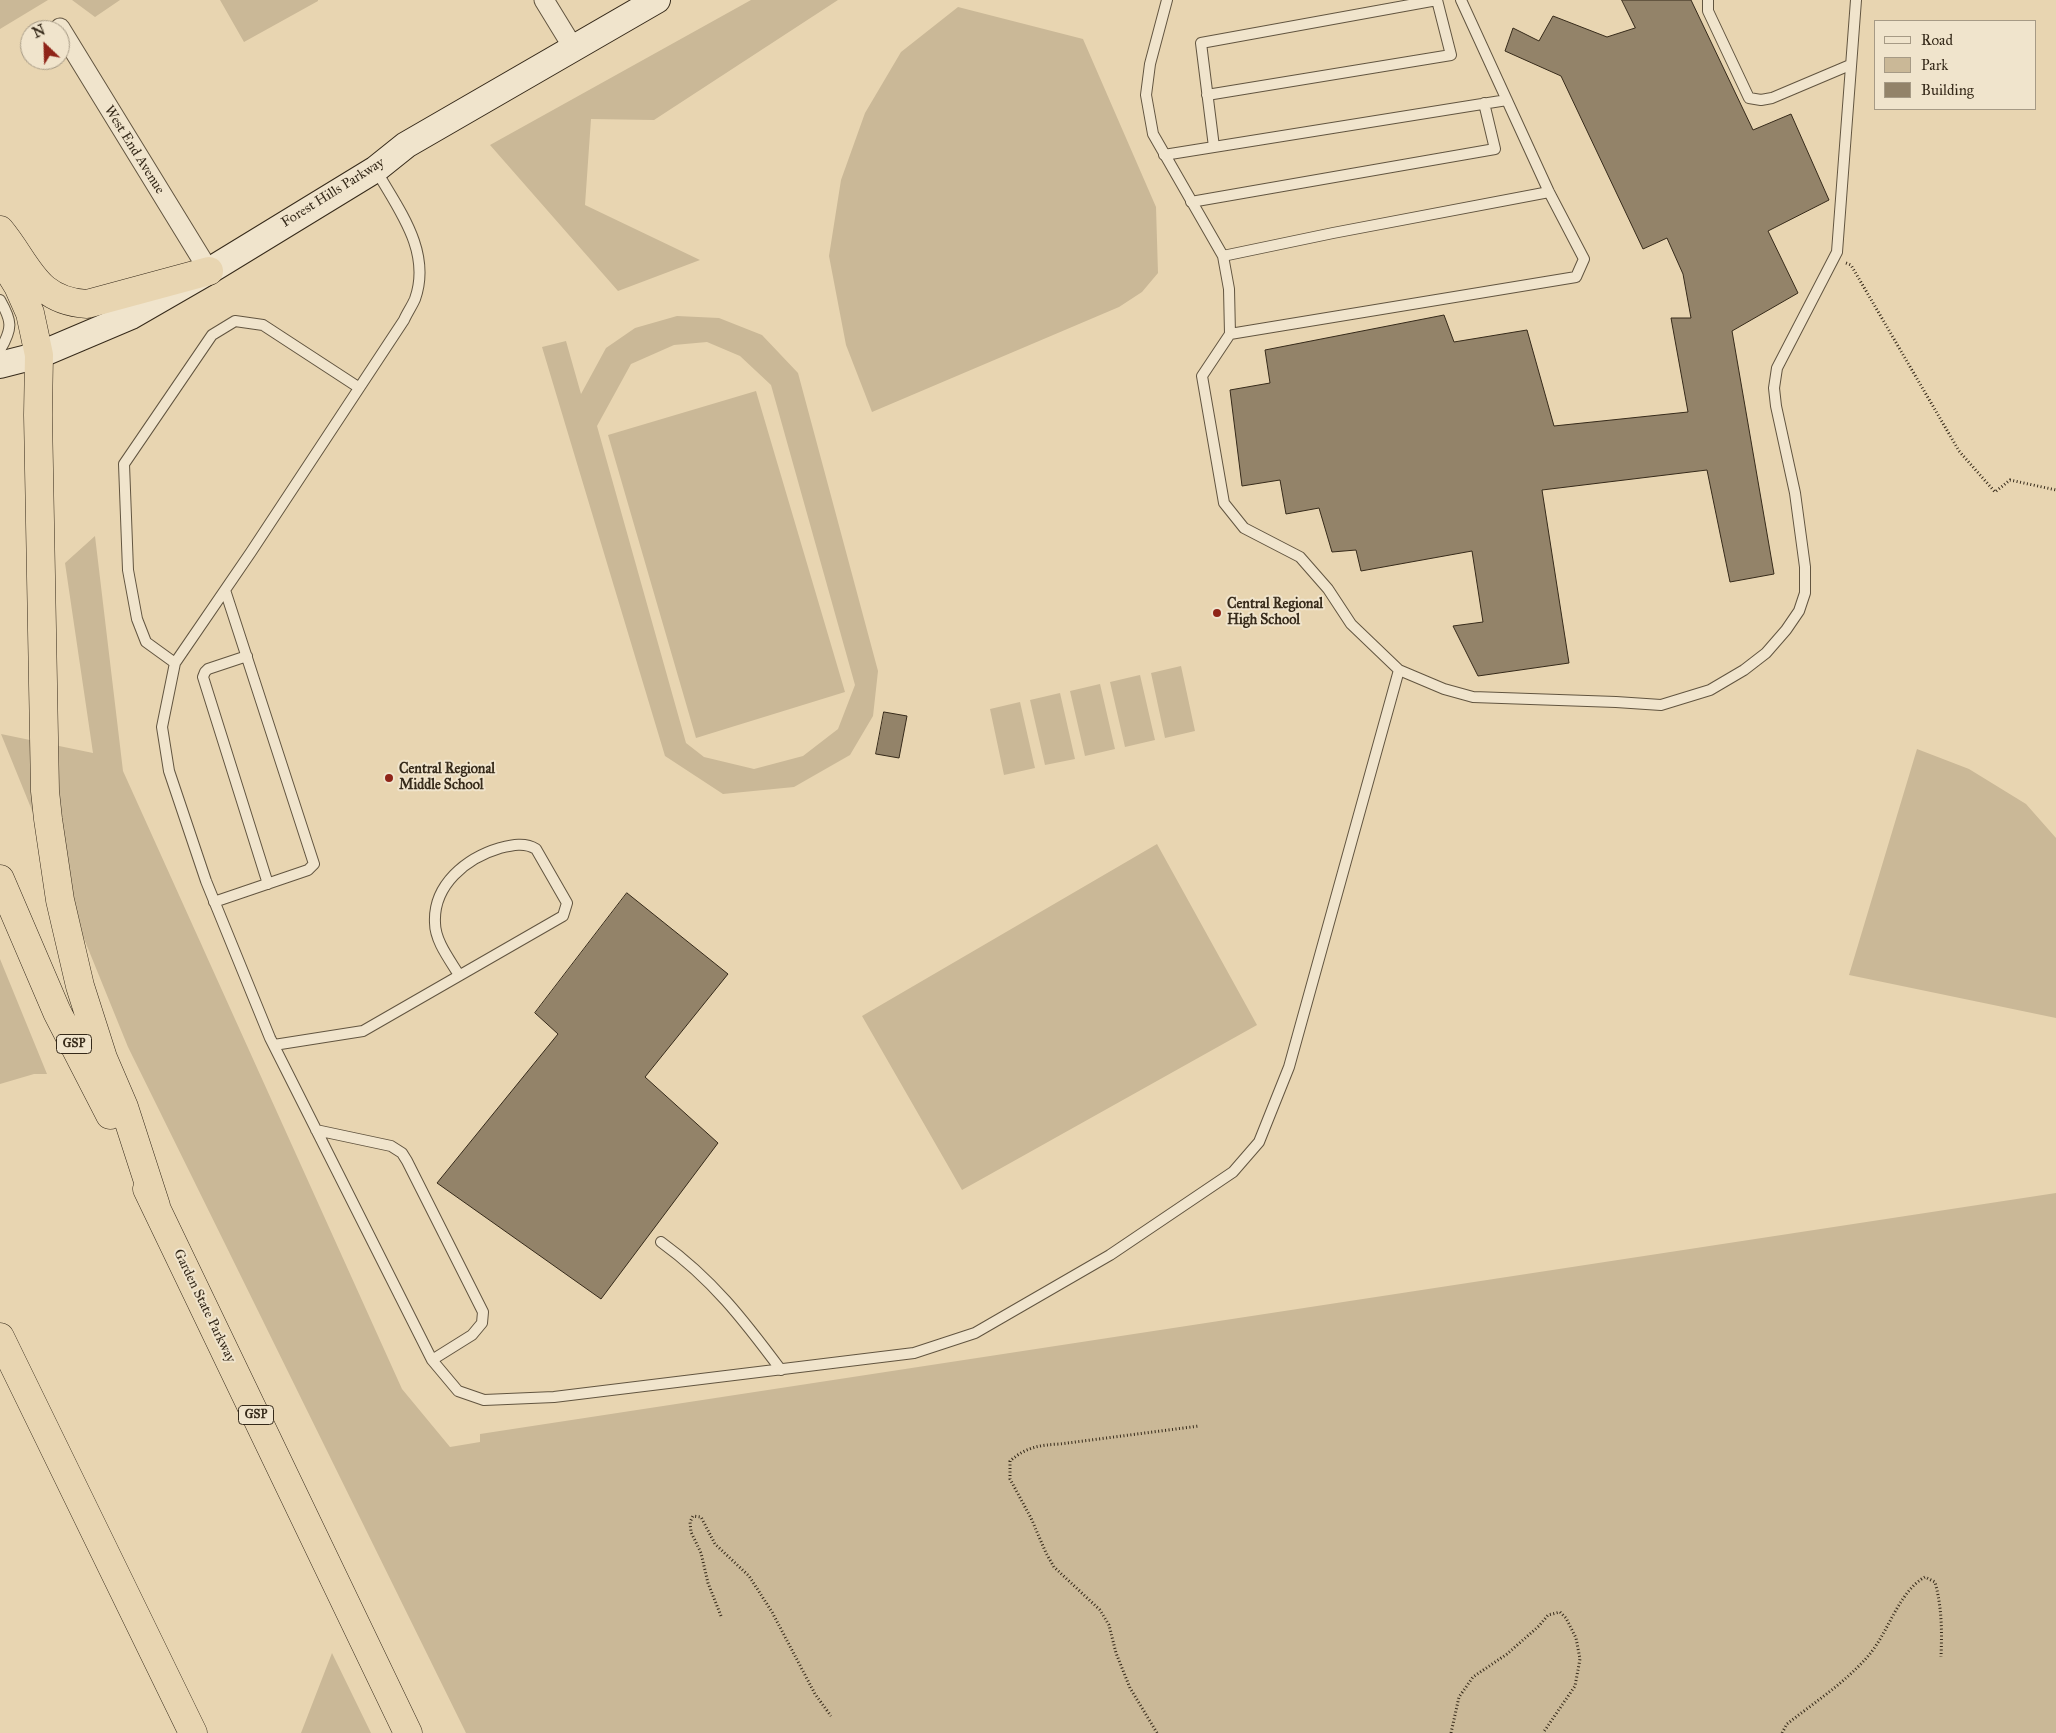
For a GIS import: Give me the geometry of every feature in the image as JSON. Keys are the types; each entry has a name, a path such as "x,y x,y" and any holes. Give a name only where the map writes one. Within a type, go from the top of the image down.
{"highway":[{"path":"0,230 38,283 53,296 70,303 87,304 209,271"},
{"path":"0,257 26,301 39,355 38,415 45,782 48,819 60,900 80,986 94,1031 124,1107 156,1206"},
{"name":"Garden State Parkway","path":"0,879 57,1012 156,1206 408,1733"},
{"path":"0,1337 193,1733"}],"main road":[{"name":"Forest Hills Parkway","path":"0,365 39,355 131,316 209,271 376,169 406,145 657,0"}],"street":[{"path":"544,0 574,49"},
{"name":"West End Avenue","path":"70,44 209,271"}],"lane":[{"path":"1167,0 1150,64 1146,95 1153,134 1223,256 1229,290 1230,334 1202,376 1224,503 1244,528 1300,557 1328,589 1351,624 1398,670 1444,689 1473,697 1661,705 1710,690 1744,670 1766,653 1786,630 1799,610 1805,593 1804,567 1795,493 1776,406 1774,388 1777,368 1837,252 1856,0"},
{"path":"1207,95 1451,55 1437,0 1200,43 1207,95 1214,147"},
{"path":"1230,334 1576,277 1584,259 1549,192 1461,0"},
{"path":"1708,0 1708,10 1749,98 1761,100 1772,98 1850,65"},
{"path":"1164,155 1507,100"},
{"path":"1192,202 1495,149 1484,103"},
{"path":"376,169 410,230 418,252 419,274 415,299 404,320 175,663 162,727 170,771 214,902 274,1045 432,1360 458,1391 484,1400 554,1398 914,1353 975,1333 1110,1255 1233,1172 1258,1142 1289,1067 1398,670"},
{"path":"1223,256 1334,232 1549,192"},
{"path":"0,300 11,324 7,338 0,350"},
{"path":"175,663 146,642 137,619 128,570 124,464 212,335 236,321 263,325 358,387"},
{"path":"214,902 312,868 314,860 225,590"},
{"path":"247,656 208,670 204,672 203,677 268,884"},
{"path":"274,1045 363,1031 563,916 567,903 536,849 528,844 508,846 488,852 468,863 453,876 442,891 436,905 435,924 437,936 459,975"},
{"path":"316,1130 391,1146 402,1153 430,1205 483,1312 482,1324 472,1335 432,1360"},
{"path":"661,1242 687,1261 708,1280 740,1315 780,1370"}],"path":[{"path":"1834,258 1851,265 1959,451 1995,492 2010,480 2056,490"},
{"path":"1157,1733 1130,1688 1116,1653 1109,1625 1100,1610 1054,1567 1046,1553 1031,1518 1010,1479 1010,1461 1021,1451 1037,1445 1070,1443 1199,1426"},
{"path":"721,1616 708,1584 701,1553 691,1532 690,1522 693,1516 701,1518 715,1544 749,1576 772,1612 815,1694 831,1716"},
{"path":"1782,1733 1787,1724 1844,1681 1870,1654 1903,1600 1917,1582 1925,1577 1935,1582 1940,1601 1943,1626 1941,1657"},
{"path":"1452,1733 1459,1697 1473,1677 1507,1654 1548,1615 1560,1612 1566,1618 1576,1638 1580,1659 1575,1686 1543,1733"}],"green space":[{"path":"0,0 48,0 0,29"},
{"path":"72,0 120,0 95,17"},
{"path":"220,0 318,0 318,1 244,42"},
{"path":"751,0 838,0 654,120 591,119 585,205 700,260 618,291 490,145"},
{"path":"958,7 1083,39 1156,207 1158,273 1142,292 1119,307 872,412 846,345 829,256 841,180 865,113 901,52"},
{"path":"677,316 719,318 762,335 798,373 878,671 873,716 850,755 794,787 723,794 665,756 542,347 566,341 581,394 606,348 635,328","holes":["707,342 740,356 771,385 855,685 838,729 803,756 754,769 704,757 686,743 597,426 631,364 674,345"]},
{"path":"756,391 845,692 696,738 608,435"},
{"path":"95,536 123,771 402,1389 450,1447 480,1442 480,1434 2056,1193 2056,1733 466,1733 128,1047 1,734 93,753 65,563"},
{"path":"1181,666 1195,731 1165,738 1151,673"},
{"path":"1140,675 1155,740 1125,747 1110,682"},
{"path":"1100,684 1115,749 1085,756 1070,691"},
{"path":"1060,693 1075,759 1045,765 1030,700"},
{"path":"1020,702 1035,768 1004,775 990,709"},
{"path":"1917,749 1969,769 2026,804 2056,838 2056,1018 1849,975"},
{"path":"1157,844 1257,1025 962,1190 862,1016"},
{"path":"0,959 47,1074 34,1074 0,1084"},
{"path":"332,1653 371,1733 301,1733"}],"building":[{"path":"1622,0 1691,0 1753,130 1791,114 1829,200 1768,231 1798,293 1732,331 1774,574 1730,582 1707,470 1542,490 1569,663 1478,676 1453,626 1483,622 1472,551 1361,571 1356,550 1332,552 1319,508 1286,514 1280,480 1242,486 1230,390 1270,383 1265,350 1444,315 1454,342 1527,330 1554,426 1688,412 1671,318 1691,318 1683,274 1667,238 1643,249 1561,76 1505,51 1513,28 1539,41 1553,16 1607,37 1635,28"},
{"path":"884,712 907,716 899,758 876,754"},
{"path":"627,893 728,974 645,1077 718,1143 601,1299 437,1183 558,1034 535,1013"}],"place":[{"name":"Central Regional High School","path":"1217,613"},
{"name":"Central Regional Middle School","path":"389,778"}]}
